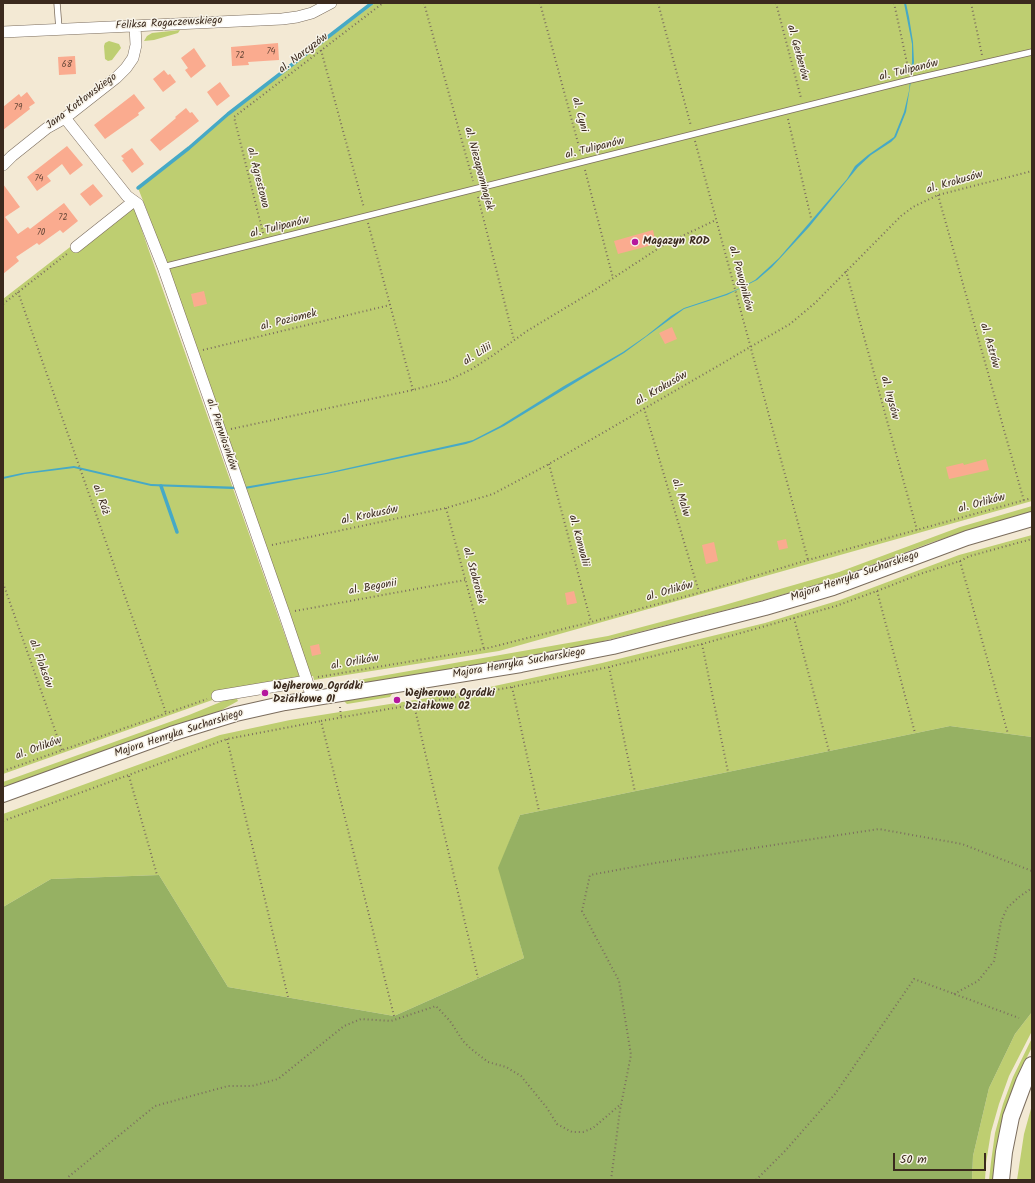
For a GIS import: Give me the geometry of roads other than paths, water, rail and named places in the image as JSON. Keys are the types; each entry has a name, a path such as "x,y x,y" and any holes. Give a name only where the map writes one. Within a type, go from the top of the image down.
{"main road":[{"path":"1001,1180 1004,1152 1011,1117 1032,1065"}],"street":[{"name":"Feliksa Rogaczewskiego","path":"3,32 290,18 312,13 331,3"},
{"name":"Jana Kotłowskiego","path":"3,164 47,128 65,118 116,78 126,68 133,58 136,45 135,26"},
{"name":"al. Pierwiosnków","path":"65,118 131,198 138,204 163,267 284,613 312,699"},
{"path":"76,247 131,198"},
{"name":"Majora Henryka Sucharskiego","path":"3,795 205,723 261,708 521,665 613,646 765,608 825,590 967,538 1032,519"},
{"path":"217,696 307,680"}],"lane":[{"path":"57,3 59,29"},
{"name":"al. Tulipanów","path":"163,267 910,80 1032,52"}],"water":[{"path":"904,3 906,3 909,17 913,42 914,62 906,112 896,137 871,155 858,167 809,227 772,267 757,280 727,295 684,309 624,353 504,426 466,444 327,474 245,489 151,486 74,468 25,474 3,479 3,477 22,473 74,466 151,484 244,487 326,473 465,442 473,440 500,426 564,386 623,352 684,308 726,294 755,280 779,258 847,179 855,166 894,137 904,112 909,91 912,62 912,44"}],"waterway":[{"path":"138,188 189,148 228,114 372,3"},
{"path":"161,486 177,532"}],"place":[{"name":"Magazyn ROD","path":"635,242"},
{"name":"Wejherowo Ogródki Działkowe 01","path":"265,693"},
{"name":"Wejherowo Ogródki Działkowe 02","path":"397,700"}]}
